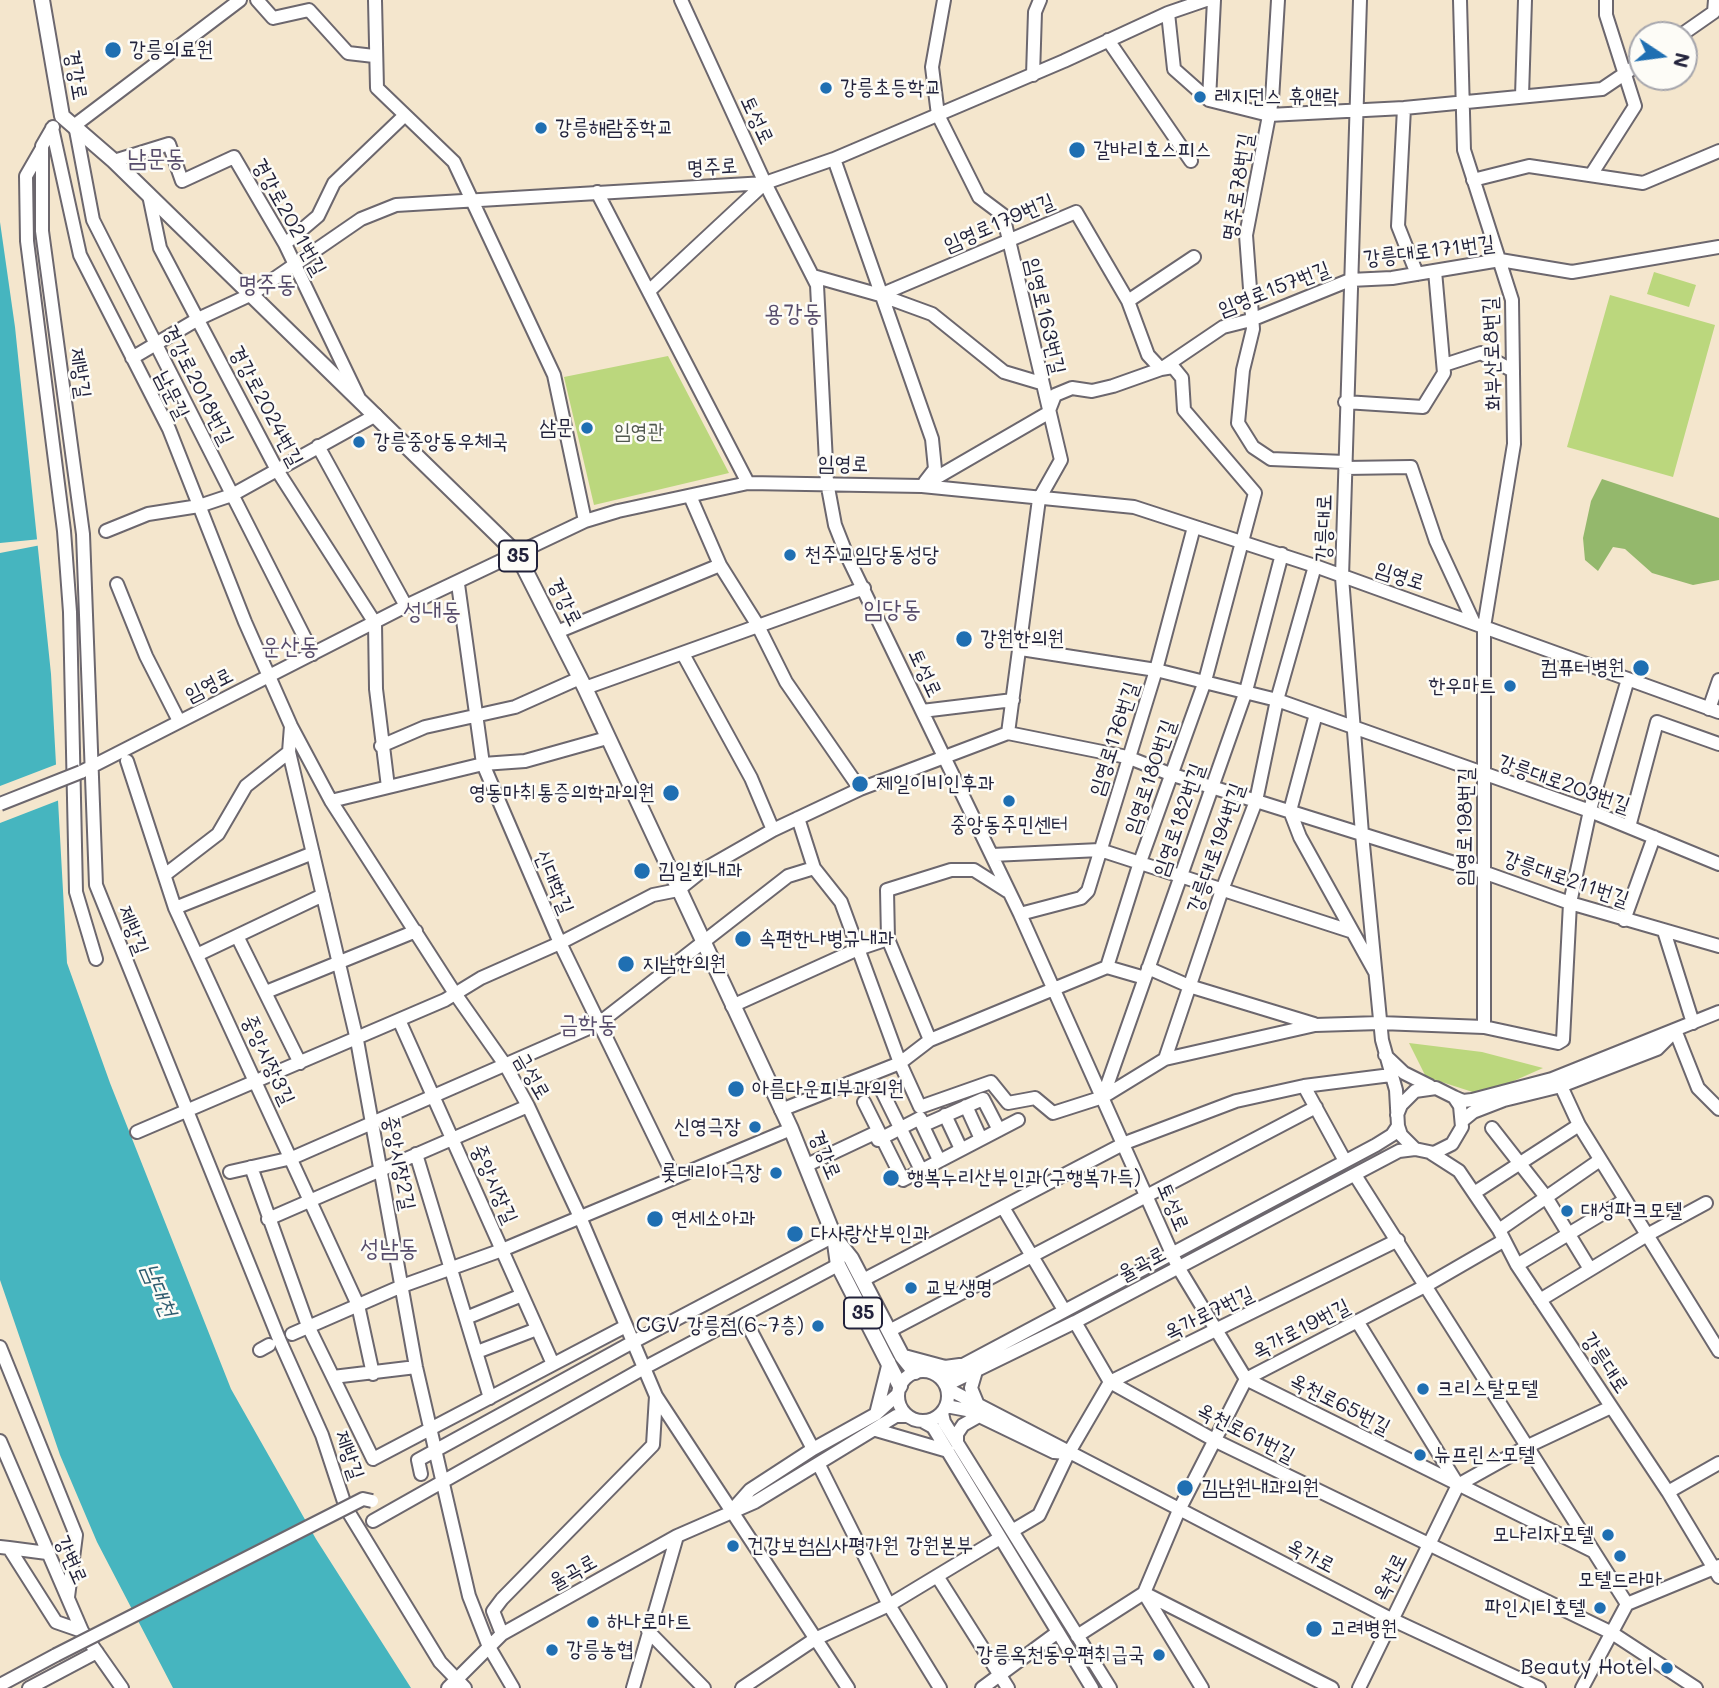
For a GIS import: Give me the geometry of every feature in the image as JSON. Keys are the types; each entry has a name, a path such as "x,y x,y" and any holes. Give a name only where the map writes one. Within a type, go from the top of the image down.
{"main road":[{"name":"경강로","path":"42,0 62,116 114,161 517,554 583,683 791,1129 834,1237 838,1265 896,1359 915,1372"},
{"name":"경강로","path":"834,1237 863,1280 889,1331 896,1359 899,1390"},
{"path":"896,1359 933,1366 960,1366"}],"street":[{"path":"75,125 240,0"},
{"path":"257,0 273,18 309,10 348,53 374,56"},
{"path":"375,0 374,56 377,88 454,162 473,200 554,375 584,522"},
{"name":"토성로","path":"681,0 765,183 817,285 827,482 835,525 1020,914 1052,989 1125,1143 1178,1267"},
{"name":"임영로163번길","path":"944,0 932,67 938,115 979,197 1003,215 1061,460 1040,499"},
{"path":"1032,75 1035,12 1040,0"},
{"name":"명주로","path":"132,358 198,319 252,294 361,219 396,205 765,183 834,159 1032,75 1168,13 1206,0"},
{"path":"1209,100 1214,0"},
{"name":"명주로78번길","path":"1278,0 1269,114 1246,235 1253,329 1243,370 1238,423 1253,447 1271,459 1411,467 1436,541 1479,625"},
{"name":"강릉대로","path":"1360,0 1345,402 1342,577 1380,1023 1385,1054 1396,1090 1397,1121"},
{"name":"화부산로8번길","path":"1460,0 1464,150 1513,300 1514,444 1479,625"},
{"path":"1522,96 1525,0"},
{"path":"1591,175 1634,106 1606,15 1606,0"},
{"path":"1698,23 1714,12 1715,0"},
{"path":"1168,13 1174,69 1209,100 1269,114 1355,112 1602,89 1628,71"},
{"path":"1108,40 1191,161"},
{"path":"1404,108 1398,226 1417,274"},
{"name":"제방길","path":"62,116 42,146 42,231 83,534 86,770 96,885 186,1110 322,1435 354,1524 440,1662 465,1688"},
{"path":"285,244 318,216 334,183 404,116"},
{"name":"경강로2018번길","path":"75,125 93,220 313,653"},
{"name":"남문길","path":"52,128 80,255 169,429 271,676"},
{"name":"경강로2021번길","path":"114,161 169,144 182,181 234,158 285,244 358,397"},
{"path":"42,146 26,176 27,241 64,531 70,612 76,892 96,959"},
{"path":"1474,180 1529,166 1643,183 1719,151"},
{"path":"834,159 932,439 934,469 922,486"},
{"path":"649,291 765,183"},
{"path":"597,192 748,483"},
{"name":"경강로2024번길","path":"149,195 160,248 276,470 374,623"},
{"name":"임영로179번길","path":"880,295 1076,212 1128,301 1148,355 1161,369 1173,367 1182,378 1184,410 1255,493 1243,542"},
{"name":"강릉대로171번길","path":"1350,280 1417,274 1500,260 1572,272 1719,247"},
{"path":"1128,301 1194,257"},
{"path":"1345,402 1423,407 1444,373 1435,271"},
{"path":"813,276 880,295 932,314 1004,372 1041,383"},
{"name":"임영로157번길","path":"922,486 1048,413 1055,395 1072,388 1092,391 1161,369 1223,327 1251,320 1350,280"},
{"path":"1444,365 1481,354 1513,370"},
{"path":"106,531 148,514 199,506 232,495 376,415"},
{"path":"318,446 406,606"},
{"name":"임영로","path":"0,804 86,770 406,606 584,522 748,483 827,482 922,486 1135,507 1282,554 1714,710"},
{"path":"690,496 720,565 757,624 786,682 860,789"},
{"path":"137,1132 357,1040 445,1000 454,992 560,943 653,895 678,890 703,870 773,830 860,789 1008,733 1040,499"},
{"name":"임영로176번길","path":"1020,914 1080,898 1088,891 1127,757 1156,670 1194,527"},
{"name":"임영로180번길","path":"1107,967 1170,774 1205,681 1243,542"},
{"name":"임영로182번길","path":"1103,1097 1245,691 1282,554"},
{"path":"557,632 720,565"},
{"name":"강릉대로194번길","path":"1165,1059 1222,890 1256,801 1277,701 1315,566"},
{"path":"117,584 146,656 179,721"},
{"name":"신대학길","path":"457,584 483,764 560,943 674,1177"},
{"path":"381,746 425,726 515,707 583,683 683,654 757,624 864,587"},
{"path":"374,623 381,746 388,788"},
{"name":"임영로198번길","path":"1479,625 1486,777 1483,872 1484,1027"},
{"name":"강릉대로203번길","path":"1021,649 1156,670 1245,691 1590,811 1719,864"},
{"path":"683,654 751,778 773,830"},
{"name":"금성로","path":"271,676 291,726 331,801 454,992 506,1066 528,1106 580,1217 656,1396 848,1688"},
{"path":"798,818 814,868 841,902 900,1063 920,1107 990,1082 1008,1103 1035,1098 1053,1113 1103,1097 1165,1059 1315,1025 1380,1023 1484,1027 1558,1044 1563,1040 1570,903 1590,811 1628,679"},
{"path":"1714,710 1719,680"},
{"path":"922,710 1013,700"},
{"path":"1316,714 1290,811 1350,932 1377,975"},
{"path":"1629,827 1657,722 1719,744"},
{"name":"중앙시장2길","path":"291,726 289,751 357,1040 416,1367 469,1595 489,1647 513,1688"},
{"name":"강릉대로211번길","path":"1008,733 1127,757 1170,774 1483,872 1570,903 1719,946"},
{"path":"331,801 483,764 525,761 607,738"},
{"path":"166,874 218,834 246,786 289,751"},
{"name":"중앙시장3길","path":"127,761 175,908 199,954 292,1158 309,1202 358,1305 373,1374"},
{"path":"1624,919 1654,837"},
{"path":"992,855 1100,850 1350,932"},
{"path":"175,908 313,853"},
{"path":"230,1172 292,1158 598,1024 788,876 814,868"},
{"path":"930,1040 888,939 887,890 951,870 974,870 1008,891"},
{"path":"199,954 323,895"},
{"path":"266,992 416,931"},
{"path":"1664,931 1693,1023"},
{"path":"237,936 300,1063"},
{"path":"732,1006 858,949 888,939"},
{"path":"781,1110 900,1063 930,1040 1107,967 1147,973 1315,1025"},
{"path":"1385,1054 1417,1081 1454,1097 1472,1100 1552,1079 1651,1037 1719,1012"},
{"name":"중앙시장길","path":"399,1020 553,1364"},
{"path":"1462,1121 1473,1112 1504,1100 1561,1086 1657,1049 1675,1030"},
{"path":"1675,1030 1698,1088 1719,1109"},
{"path":"863,1280 1004,1209 1125,1143 1236,1101 1304,1086 1391,1075"},
{"path":"901,1083 939,1160"},
{"path":"1304,1086 1345,1161"},
{"path":"1561,1086 1579,1125 1717,1343"},
{"path":"952,1447 944,1409 944,1383 960,1366 1392,1135 1407,1097 1415,1091 1436,1088"},
{"path":"883,1091 921,1171"},
{"path":"1454,1097 1460,1106 1462,1121 1455,1146 1459,1171"},
{"path":"919,1119 923,1125 983,1098 999,1130"},
{"path":"864,1102 903,1180 1018,1120"},
{"path":"268,1219 528,1106"},
{"path":"966,1106 981,1139"},
{"path":"889,1331 1148,1198 1316,1107"},
{"path":"945,1115 961,1149"},
{"path":"807,1165 875,1133 878,1140 919,1119"},
{"path":"1397,1121 1401,1135 1415,1149 1431,1153 1459,1171"},
{"path":"1474,1193 1579,1125"},
{"path":"1492,1128 1546,1197 1590,1269"},
{"path":"292,1334 401,1286 502,1251 791,1129"},
{"path":"1431,1153 1444,1150 1458,1136"},
{"name":"율곡로","path":"944,1383 976,1371 1075,1322 1399,1151 1415,1149"},
{"path":"416,1154 490,1398"},
{"name":"옥가로19번길","path":"1144,1593 1179,1510 1246,1378 1427,1285 1501,1235 1546,1197 1601,1160"},
{"path":"251,1167 308,1326 373,1459 626,1326"},
{"name":"강릉대로","path":"1459,1171 1501,1235 1517,1265 1717,1570"},
{"path":"1355,1175 1627,1604"},
{"path":"1517,1265 1625,1200"},
{"path":"1540,1300 1647,1235 1706,1203"},
{"path":"1004,1209 1064,1310"},
{"path":"421,1474 418,1460 633,1342 834,1237"},
{"name":"옥가로7번길","path":"1110,1382 1219,1331 1398,1240"},
{"path":"373,1521 643,1368 838,1265"},
{"path":"1178,1267 1246,1378"},
{"path":"466,1318 522,1295"},
{"path":"743,1316 813,1449"},
{"path":"1357,1321 1458,1485 1593,1551"},
{"path":"742,1688 815,1639 889,1605 1040,1515 1068,1454 1110,1382 1075,1322"},
{"path":"477,1352 537,1329"},
{"path":"0,1347 76,1535 68,1599"},
{"path":"876,1414 896,1359"},
{"path":"333,1377 416,1367"},
{"path":"944,1383 923,1371 915,1372 899,1390 900,1406 908,1416 933,1427 952,1447 1006,1535 1058,1632 1093,1688"},
{"path":"952,1447 963,1425 978,1410 971,1388 976,1371"},
{"name":"옥천로65번길","path":"1246,1378 1458,1485"},
{"name":"옥천로61번길","path":"1110,1382 1216,1441 1612,1633 1696,1688"},
{"name":"옥가로","path":"944,1383 978,1410 1056,1443 1068,1454 1391,1619 1539,1688"},
{"name":"율곡로","path":"732,1511 750,1490 813,1449 876,1414 899,1390"},
{"path":"502,1634 493,1611 502,1599 653,1445 656,1396"},
{"path":"1458,1485 1526,1447 1611,1407"},
{"path":"923,1422 944,1409"},
{"name":"옥가로","path":"944,1409 978,1410"},
{"name":"율곡로","path":"448,1688 502,1634 677,1536 755,1503 895,1416 908,1416"},
{"path":"876,1430 952,1447"},
{"name":"강변로","path":"0,1441 82,1631 122,1688"},
{"path":"818,1465 889,1605 940,1688"},
{"path":"1668,1492 1718,1466"},
{"name":"옥천로","path":"1359,1688 1458,1485"},
{"path":"0,1685 363,1499 372,1501"},
{"path":"1006,1535 1110,1688"},
{"path":"633,1688 677,1536"},
{"path":"5,1548 47,1553"},
{"path":"5,1548 56,1622 82,1631"},
{"path":"1582,1688 1627,1604 1717,1570"},
{"path":"937,1576 1007,1683"},
{"path":"1077,1636 1144,1593"},
{"path":"1144,1593 1202,1688"},
{"path":"1144,1593 1332,1688"},
{"path":"648,1631 704,1688"},
{"path":"982,1688 1007,1683 1058,1632"},
{"path":"29,1688 97,1652"}],"green space":[{"path":"1654,272 1696,285 1689,307 1647,294"},
{"path":"1610,295 1715,325 1673,477 1567,447"},
{"name":"임영관","path":"668,356 729,473 594,505 564,377"},
{"path":"1602,479 1719,518 1719,580 1693,585 1652,573 1625,549 1613,547 1598,571 1585,560 1583,538 1591,501"},
{"path":"1409,1043 1482,1052 1543,1068 1482,1095 1426,1077"}],"water":[{"name":"남대천","path":"0,222 15,327 51,674 67,963 110,1083 231,1389 316,1539 411,1688 173,1688 97,1542 60,1455 0,1280"}],"pier":[{"path":"41,539 41,545 0,553 0,543"},
{"path":"60,763 62,799 0,823 0,786"}],"place":[{"name":"강릉의료원","path":"113,50"},
{"name":"강릉초등학교","path":"826,88"},
{"name":"레지던스 휴앤락","path":"1200,97"},
{"name":"강릉해람중학교","path":"541,128"},
{"name":"갈바리호스피스","path":"1077,150"},
{"name":"삼문","path":"587,428"},
{"name":"강릉중앙동우체국","path":"359,442"},
{"name":"천주교임당동성당","path":"790,555"},
{"name":"강원한의원","path":"964,639"},
{"name":"컴퓨터병원","path":"1641,668"},
{"name":"한우마트","path":"1510,686"},
{"name":"제일이비인후과","path":"860,784"},
{"name":"영동마취통증의학과의원","path":"671,793"},
{"name":"중앙동주민센터","path":"1009,801"},
{"name":"김일회내과","path":"642,871"},
{"name":"속편한나병규내과","path":"743,939"},
{"name":"지남한의원","path":"626,964"},
{"name":"아름다운피부과의원","path":"736,1089"},
{"name":"신영극장","path":"755,1127"},
{"name":"롯데리아극장","path":"776,1173"},
{"name":"행복누리산부인과(구행복가득)","path":"891,1178"},
{"name":"대성파크모텔","path":"1567,1211"},
{"name":"연세소아과","path":"655,1219"},
{"name":"다사랑산부인과","path":"795,1234"},
{"name":"교보생명","path":"911,1288"},
{"name":"CGV 강릉점(6~7층)","path":"818,1326"},
{"name":"크리스탈모텔","path":"1423,1389"},
{"name":"뉴프린스모텔","path":"1420,1455"},
{"name":"김남원내과의원","path":"1185,1488"},
{"name":"모나리자모텔","path":"1608,1535"},
{"name":"건강보험심사평가원 강원본부","path":"733,1546"},
{"name":"모텔드라마","path":"1620,1556"},
{"name":"파인시티호텔","path":"1600,1608"},
{"name":"하나로마트","path":"593,1622"},
{"name":"고려병원","path":"1314,1629"},
{"name":"강릉농협","path":"552,1650"},
{"name":"강릉옥천동우편취급국","path":"1159,1655"},
{"name":"Beauty Hotel","path":"1667,1668"}],"district":[{"name":"남문동","path":"156,159"},
{"name":"명주동","path":"267,285"},
{"name":"용강동","path":"793,314"},
{"name":"임당동","path":"892,610"},
{"name":"성내동","path":"432,612"},
{"name":"운산동","path":"290,647"},
{"name":"금학동","path":"588,1025"},
{"name":"성남동","path":"389,1249"}]}
